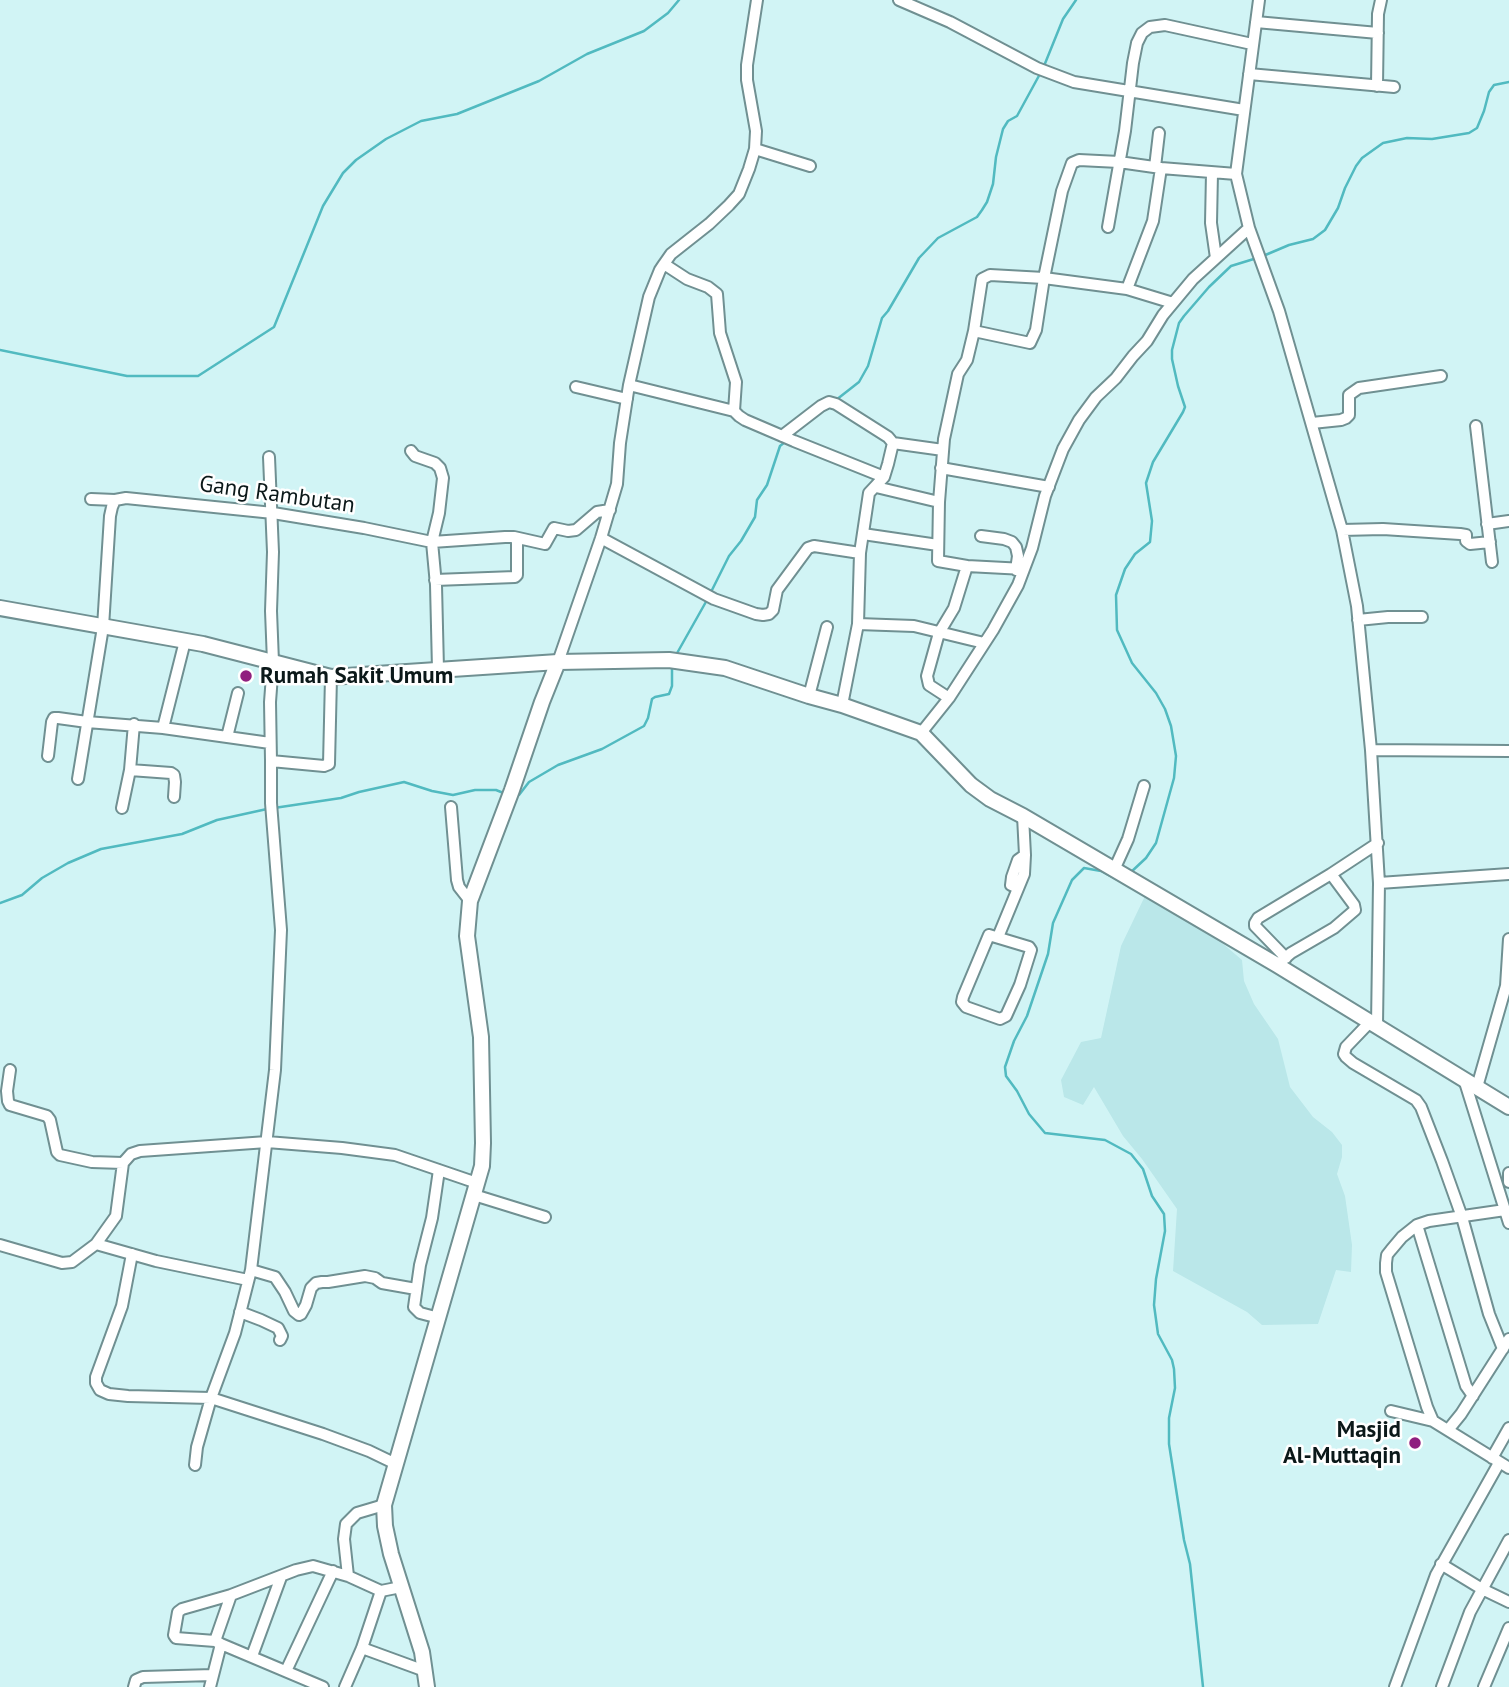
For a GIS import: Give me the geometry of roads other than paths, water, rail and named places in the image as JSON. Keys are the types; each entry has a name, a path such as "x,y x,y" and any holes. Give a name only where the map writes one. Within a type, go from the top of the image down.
{"street":[{"path":"427,1687 422,1651 391,1554 384,1505 482,1166 481,1037 467,936 470,901 558,662 610,510 617,484 629,385 649,297 660,270 671,254 709,224 739,194 755,149 756,131 747,65 757,0"},
{"path":"899,0 950,22 1042,71 1073,82 1244,110"},
{"path":"1259,0 1236,174 1250,228 1279,311 1342,530 1358,620 1371,750 1379,883 1374,1024 1344,1050 1346,1057 1416,1100 1426,1116 1462,1217 1489,1314 1506,1344 1448,1430"},
{"path":"1377,86 1378,14 1381,0"},
{"path":"1256,22 1378,33"},
{"path":"1108,227 1137,43 1142,33 1150,27 1165,25 1252,44"},
{"path":"1249,74 1394,87"},
{"path":"1128,289 1153,221 1159,133"},
{"path":"755,149 810,166"},
{"path":"974,331 1030,343 1035,330 1062,191 1072,163 1079,160 1119,162 1236,174"},
{"path":"1212,173 1211,223 1216,258"},
{"path":"922,733 949,698 1018,585 1020,569 1049,487 1063,449 1079,419 1147,341 1163,315 1194,279 1250,228"},
{"path":"664,264 717,294 720,333 737,382 734,411"},
{"path":"1020,569 939,562 939,502 943,450 958,374 967,360 974,331 982,279 990,275 1044,278 1128,289 1173,303"},
{"path":"1312,424 1346,418 1349,415 1349,395 1359,388 1441,376"},
{"path":"629,385 734,411 745,420 884,477"},
{"path":"576,387 627,399"},
{"path":"787,438 821,406 832,403 888,437 893,443 943,450"},
{"path":"1476,426 1492,562"},
{"path":"842,705 858,624 860,553 868,495 884,477 893,443"},
{"path":"411,450 415,456 435,463 443,478 432,542 438,669"},
{"path":"195,1465 197,1447 211,1398 235,1333 250,1275 275,1070 281,930 271,803 273,513 269,457"},
{"path":"941,468 1049,487"},
{"path":"876,487 939,502"},
{"name":"Gang Rambutan","path":"91,499 126,498 273,513 432,542 514,537 545,544 554,528 576,530 597,512 610,510"},
{"path":"78,779 103,627 110,516 115,500"},
{"path":"1488,524 1509,521"},
{"path":"1342,530 1383,529 1462,534 1470,544 1490,542"},
{"path":"863,534 938,545"},
{"path":"981,536 1012,542 1016,547 1020,569"},
{"path":"435,580 515,577 517,541 514,537"},
{"path":"601,538 714,599 755,614 769,614 773,610 778,590 808,548 814,546 860,553"},
{"path":"949,698 927,682 929,667 939,633 954,608 967,566"},
{"path":"0,608 185,641 331,677 558,662 673,660 725,668 842,705 922,733 971,785 990,799 1282,962 1374,1024 1509,1107"},
{"path":"1358,620 1422,617"},
{"path":"858,624 914,626 984,643"},
{"path":"809,696 827,627"},
{"path":"163,728 185,641"},
{"path":"271,761 324,766 330,764 331,677"},
{"path":"227,737 237,693"},
{"path":"48,756 54,718 134,724 270,743"},
{"path":"122,808 130,770 134,724"},
{"path":"1371,750 1509,751"},
{"path":"130,770 171,773 175,782 174,797"},
{"path":"1122,874 1128,839 1144,786"},
{"path":"451,807 457,880 470,901"},
{"path":"998,937 1024,874 1023,816"},
{"path":"1282,962 1255,926 1258,918 1378,843"},
{"path":"1282,962 1334,928 1354,910 1354,905 1331,874"},
{"path":"1379,883 1509,874"},
{"path":"989,935 998,937 1031,950 1020,985 1006,1016 1000,1019 966,1007 962,1002 989,935"},
{"path":"1509,939 1506,986 1471,1083 1509,1223"},
{"path":"10,1070 10,1105 47,1116 57,1152 92,1162 123,1163"},
{"path":"0,1245 62,1263 72,1262 96,1244 116,1216 123,1163 131,1154 140,1151 267,1142 342,1148 395,1156 439,1170 476,1189 545,1217"},
{"path":"439,1170 432,1218 420,1265 415,1307 416,1311 439,1318"},
{"path":"1509,1173 1509,1182"},
{"path":"1433,1422 1387,1272 1387,1255 1402,1237 1417,1225 1505,1210"},
{"path":"1417,1225 1466,1387 1472,1396"},
{"path":"96,1244 156,1261 275,1277 299,1315 316,1283 365,1276 382,1283 416,1289"},
{"path":"132,1254 122,1307 96,1377 100,1390 128,1396 211,1398 323,1434 396,1464"},
{"path":"240,1312 278,1328 282,1336 280,1340"},
{"path":"1391,1411 1433,1422 1500,1463"},
{"path":"1395,1687 1436,1575 1500,1463 1509,1428"},
{"path":"348,1576 344,1539 346,1524 357,1513 384,1505"},
{"path":"1442,1687 1470,1612 1509,1540"},
{"path":"1441,1564 1509,1602"},
{"path":"323,1687 218,1643 176,1638 174,1635 178,1612 313,1566 348,1576 381,1591 401,1587"},
{"path":"286,1671 333,1571"},
{"path":"252,1656 281,1577"},
{"path":"345,1687 362,1648 381,1591"},
{"path":"210,1687 230,1595"},
{"path":"1484,1687 1509,1628"},
{"path":"362,1648 425,1671"},
{"path":"134,1687 136,1680 143,1677 213,1675"}],"waterway":[{"path":"0,350 127,376 198,376 274,327 323,206 343,173 356,160 386,139 421,121 457,114 539,81 587,54 644,31 668,13 679,0"},
{"path":"1044,66 1063,19 1076,0"},
{"path":"836,400 859,382 868,366 882,318 919,258 938,238 977,217 987,202 1003,129 1008,121 1017,116 1041,72"},
{"path":"1263,256 1313,239 1325,230 1338,208 1356,166 1362,158 1383,143 1407,138 1432,139 1469,133 1477,128 1494,85 1509,82"},
{"path":"1130,873 1146,858 1156,843 1174,778 1176,756 1165,709 1132,663 1117,630 1116,595 1125,569 1135,554 1150,542 1152,521 1146,483 1153,462 1185,407 1172,359 1179,323 1231,266 1257,258"},
{"path":"710,594 729,556 755,517 757,500 767,485 780,446 785,442"},
{"path":"676,655 707,600"},
{"path":"516,795 519,795 529,782 558,765 602,749 644,726 652,699 669,694 672,686 672,664"},
{"path":"274,808 341,798 404,782 453,795 475,790 496,790 506,794"},
{"path":"0,903 22,895 42,878 101,849 182,834 217,820 267,809"},
{"path":"1116,879 1101,871 1084,868 1072,880 1053,923 1048,954 1027,1016 1005,1067 1006,1076 1029,1114 1045,1133 1105,1140 1131,1154 1143,1169 1152,1196 1164,1214 1165,1231 1154,1305 1158,1334 1174,1369 1175,1388 1169,1418 1169,1444 1190,1564 1203,1687"}],"place":[{"name":"Rumah Sakit Umum","path":"246,676"},
{"name":"Masjid Al-Muttaqin","path":"1415,1443"}]}
